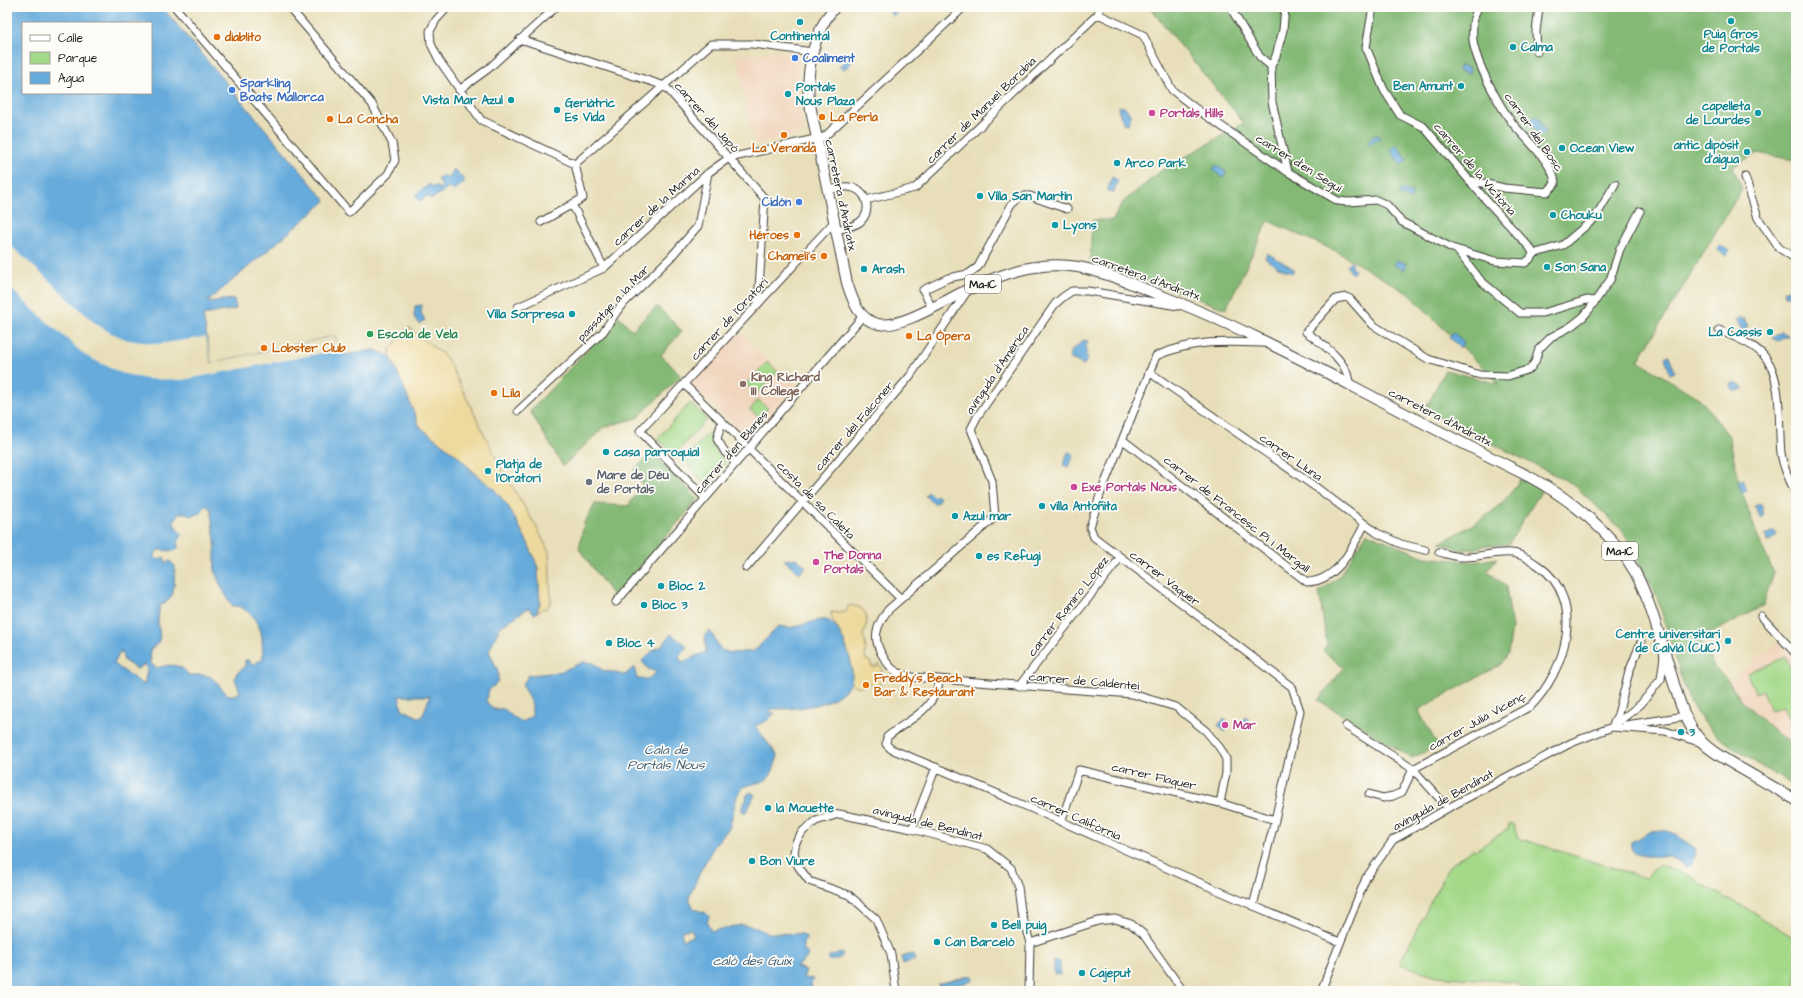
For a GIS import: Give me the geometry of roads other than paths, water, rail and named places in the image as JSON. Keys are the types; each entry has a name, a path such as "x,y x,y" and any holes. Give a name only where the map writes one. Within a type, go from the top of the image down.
{"main road":[{"name":"carretera d'Andratx","path":"832,8 813,52 808,88 810,109 847,283 857,309 863,316 878,324 892,324 1022,268 1064,266 1078,267 1117,278 1194,308 1270,343 1550,488 1580,511 1610,540 1634,570 1642,586 1686,716 1694,731 1704,743 1725,758 1796,800"}],"street":[{"path":"175,7 349,212 388,174 395,160 392,143 372,104 289,7"},
{"path":"448,7 436,20 430,31 431,44 439,60 481,120 575,164"},
{"path":"459,90 488,69 556,7"},
{"path":"816,140 824,137 964,7"},
{"path":"1230,7 1260,57 1271,66"},
{"path":"1285,7 1280,44 1271,66 1272,102 1288,172"},
{"name":"carrer de la Victòria","path":"1373,7 1366,47 1384,90 1400,115 1424,127 1531,249 1533,254"},
{"name":"carrer del Bosc","path":"1469,180 1504,188 1547,192 1555,184 1555,177 1538,153 1512,123 1497,99 1478,62 1473,40 1474,16 1478,7"},
{"path":"1537,52 1536,32 1539,7"},
{"name":"carrer d'en Seguí","path":"1099,10 1143,36 1172,90 1195,108 1288,172 1338,201 1348,202 1376,200 1387,204 1402,222 1457,250 1481,281 1520,313 1543,313 1587,300 1595,301"},
{"name":"carrer de Manuel Borobia","path":"866,200 915,188 1099,10"},
{"name":"carrer del Japó","path":"520,39 665,86 765,199 758,302"},
{"path":"575,164 711,44 753,44 813,52"},
{"name":"carrer de la Marina","path":"518,307 604,268 708,174 729,158 816,140"},
{"path":"541,222 583,198 575,164"},
{"name":"passatge a la Mar","path":"518,411 603,332 620,307 670,258 698,226 708,174"},
{"path":"1745,177 1758,218 1779,248 1796,259"},
{"path":"1457,250 1495,261 1525,262 1530,260 1533,254 1563,245 1595,218 1615,184"},
{"path":"828,190 846,187 854,188 863,194 866,200 867,210 860,222 853,226 835,226"},
{"path":"932,308 923,290 948,278 968,274 978,267 1012,204 1021,196 1030,196 1067,209"},
{"path":"572,204 604,268"},
{"path":"1349,384 1349,376 1331,350 1306,332 1336,299 1346,297 1350,299 1373,325 1428,359 1480,375 1508,376 1530,370 1535,362 1539,349 1551,337 1570,327 1583,317 1610,280 1620,249 1640,211"},
{"name":"carrer de l'Oratori","path":"705,498 640,431 758,302 835,226"},
{"name":"carrer del Falconer","path":"746,568 910,376 968,290"},
{"name":"avinguda d'Amèrica","path":"900,598 995,516 992,481 971,429 977,417 1046,316 1063,297 1072,291 1088,291 1194,308"},
{"name":"carrer d'en Blanes","path":"616,602 863,316"},
{"path":"1719,330 1755,348 1766,358 1773,372 1779,410 1781,454 1791,484 1796,493"},
{"name":"carrer Vaquer","path":"1253,906 1275,820 1300,711 1292,687 1120,558 1094,537 1090,527 1100,495 1156,356 1173,348 1207,342 1270,343"},
{"name":"carrer Lluna","path":"1149,372 1317,488 1377,533 1401,544 1425,550"},
{"path":"684,384 744,442"},
{"path":"722,421 717,439 725,452 736,463"},
{"name":"carrer de Francesc Pi i Margall","path":"1123,440 1307,582 1316,582 1328,576 1346,559 1365,524"},
{"name":"costa de sa Caleta","path":"751,451 900,598"},
{"name":"carrer Julià Vicenç","path":"1413,769 1531,706 1542,694 1552,679 1563,648 1567,629 1568,612 1564,597 1554,579 1547,571 1534,562 1512,553 1464,558 1439,552"},
{"name":"carrer Ramiro López","path":"1019,686 1120,558"},
{"name":"carrer de Caldentei","path":"900,598 880,620 876,629 876,639 880,651 887,663 897,672 912,677 940,680 1132,694 1176,707 1206,731 1220,748 1226,759 1226,772 1220,803"},
{"path":"1761,616 1796,654"},
{"path":"1612,727 1618,714 1629,672 1641,642"},
{"name":"avinguda de Bendinat","path":"1612,727 1641,704 1661,680 1664,652"},
{"name":"carrer Califòrnia","path":"940,680 936,693 928,706 887,737 886,744 891,749 936,767 1253,906 1340,942"},
{"name":"avinguda de Bendinat","path":"1321,991 1366,878 1392,840 1448,808 1571,743 1612,727 1686,716"},
{"path":"1346,726 1413,769 1448,808"},
{"name":"avinguda de Bendinat","path":"1612,727 1665,731 1704,743"},
{"path":"912,829 936,767"},
{"path":"1369,794 1383,798 1402,792 1413,769"},
{"name":"carrer Flaquer","path":"1061,822 1079,770 1220,803 1275,820"},
{"name":"avinguda de Bendinat","path":"896,991 891,954 876,918 849,895 809,881 798,866 794,852 796,842 803,831 816,821 839,814 912,829 987,849 1011,868 1018,887 1021,911 1030,943 1029,991"},
{"path":"1030,943 1098,921 1114,919 1131,924 1143,934 1183,991"}],"water":[{"path":"7,7 162,7 326,201 207,302 234,299 236,309 203,315 211,363 335,336 339,350 344,355 375,350 391,357 420,427 459,457 475,474 494,489 508,506 528,543 538,568 540,603 536,613 534,614 528,608 500,627 489,651 498,671 498,682 489,690 486,701 493,709 504,709 513,717 523,722 532,716 532,705 522,685 529,675 562,671 583,662 594,663 602,670 625,675 634,667 637,679 648,679 657,672 648,669 642,661 652,651 662,646 671,634 687,646 679,657 682,662 706,652 705,635 710,631 721,650 732,653 754,651 779,626 792,627 814,621 826,620 832,623 837,629 847,648 850,659 852,678 850,684 835,698 825,702 804,707 772,709 769,713 775,713 768,720 755,726 778,756 775,765 767,779 743,787 737,796 729,829 711,851 689,898 694,909 706,913 709,916 707,923 711,931 741,925 752,926 768,933 802,934 807,938 803,943 803,950 808,954 806,959 796,967 806,970 803,978 813,979 811,983 812,991 7,991","holes":["205,505 211,509 215,540 215,569 217,578 233,606 242,608 250,613 258,625 262,636 263,658 252,665 248,660 245,660 245,666 236,674 235,679 240,692 234,695 228,695 215,680 208,676 188,675 178,666 170,665 157,668 151,664 150,649 157,644 160,637 158,622 160,605 165,603 172,595 174,589 175,566 170,561 166,563 164,557 158,560 154,556 158,550 175,551 178,548 178,542 182,535 174,524 175,518 180,513 187,513 189,516 201,513","121,650 124,661 137,669 145,664 147,669 144,685 114,664","399,696 430,696 422,717 418,717 402,709","691,929 694,935 683,940 681,931"]},
{"path":"886,7 897,7 900,10 893,16"},
{"path":"848,58 852,62 843,70 839,66"},
{"path":"1459,66 1470,68 1469,74 1458,71"},
{"path":"1120,106 1126,108 1131,116 1128,124 1123,123 1118,108"},
{"path":"1536,116 1540,119 1541,125 1545,132 1541,136 1527,121"},
{"path":"1375,135 1379,136 1380,139 1371,144 1368,141"},
{"path":"1397,145 1407,160 1401,165 1390,150"},
{"path":"1216,165 1226,172 1223,178 1213,170"},
{"path":"454,169 465,181 454,191 449,187 432,199 427,196 420,201 415,195 430,184 432,187 436,186 439,189 442,186 437,179 444,175 448,179"},
{"path":"1112,177 1118,180 1113,193 1107,191"},
{"path":"1401,190 1412,193 1411,199 1399,195"},
{"path":"1720,245 1729,251 1726,256 1716,249"},
{"path":"1267,253 1294,269 1292,273 1278,267 1265,258"},
{"path":"1397,260 1407,264 1404,270 1394,265"},
{"path":"1349,262 1352,262 1352,267 1355,271 1352,274 1347,266"},
{"path":"1789,289 1795,296 1785,296 1784,291"},
{"path":"422,305 421,313 425,320 419,324 414,317 415,306"},
{"path":"1741,318 1742,320 1744,318 1748,327 1743,331 1736,321"},
{"path":"1453,332 1464,342 1460,348 1449,337"},
{"path":"1781,332 1788,335 1788,337 1784,337 1778,341 1772,338"},
{"path":"1084,340 1088,341 1085,348 1087,351 1085,355 1088,357 1084,365 1069,358 1072,350"},
{"path":"1669,355 1675,372 1670,374 1665,357"},
{"path":"1734,382 1741,385 1743,389 1735,391 1731,387"},
{"path":"1068,452 1074,454 1069,467 1063,465"},
{"path":"1743,479 1747,491 1742,493 1738,482"},
{"path":"928,492 934,497 936,495 940,498 935,504 925,496"},
{"path":"1761,504 1764,516 1762,518 1754,506"},
{"path":"1774,531 1777,535 1768,542 1765,535"},
{"path":"797,558 806,567 800,573 784,560"},
{"path":"1245,717 1249,720 1242,729 1237,726"},
{"path":"1224,719 1231,725 1224,732 1218,725"},
{"path":"751,792 755,795 746,813 742,811 742,807 747,795"},
{"path":"1663,830 1675,834 1696,849 1692,865 1685,867 1675,860 1664,856 1639,855 1631,848 1631,842 1652,831"},
{"path":"842,953 843,955 838,959 828,960 829,956"},
{"path":"913,954 915,960 903,964 901,957"},
{"path":"1054,961 1060,962 1060,975 1054,974"},
{"path":"972,975 973,981 939,989 938,984"}],"place":[{"name":"Puig Gros de Portals","path":"1731,21"},
{"name":"Continental","path":"800,22"},
{"name":"diablito","path":"217,37"},
{"name":"Calma","path":"1513,47"},
{"name":"Coaliment","path":"795,58"},
{"name":"Ben Amunt","path":"1461,86"},
{"name":"Sparkling Boats Mallorca","path":"232,90"},
{"name":"Portals Nous Plaza","path":"788,94"},
{"name":"Vista Mar Azul","path":"511,100"},
{"name":"Geriàtric Es Vida","path":"557,110"},
{"name":"Portals Hills","path":"1152,113"},
{"name":"capelleta de Lourdes","path":"1758,113"},
{"name":"La Perla","path":"822,117"},
{"name":"La Concha","path":"330,119"},
{"name":"La Veranda","path":"784,135"},
{"name":"Ocean View","path":"1562,148"},
{"name":"antic dipòsit d'aigua","path":"1747,152"},
{"name":"Arco Park","path":"1117,163"},
{"name":"Villa San Martín","path":"980,196"},
{"name":"Cidón","path":"799,202"},
{"name":"Chouku","path":"1553,215"},
{"name":"Lyons","path":"1055,225"},
{"name":"Héroes","path":"797,235"},
{"name":"Chameli's","path":"824,256"},
{"name":"Son Sana","path":"1547,267"},
{"name":"Arash","path":"864,269"},
{"name":"Villa Sorpresa","path":"572,314"},
{"name":"La Cassis","path":"1770,332"},
{"name":"Escola de Vela","path":"370,334"},
{"name":"La Ópera","path":"909,336"},
{"name":"Lobster Club","path":"264,348"},
{"name":"King Richard III College","path":"743,384"},
{"name":"Lila","path":"494,393"},
{"name":"casa parroquial","path":"606,452"},
{"name":"Platja de l'Oratori","path":"488,471"},
{"name":"Mare de Déu de Portals","path":"589,482"},
{"name":"Exe Portals Nous","path":"1074,487"},
{"name":"villa Antoñita","path":"1042,506"},
{"name":"Azul mar","path":"955,516"},
{"name":"es Refugi","path":"979,556"},
{"name":"The Donna Portals","path":"816,562"},
{"name":"Bloc 2","path":"661,586"},
{"name":"Bloc 3","path":"644,605"},
{"name":"Centre universitari de Calvià (CUC)","path":"1728,641"},
{"name":"Bloc 4","path":"609,643"},
{"name":"Freddy´s Beach Bar & Restaurant","path":"866,685"},
{"name":"Mar","path":"1225,725"},
{"name":"3","path":"1681,732"},
{"name":"la Mouette","path":"768,808"},
{"name":"Bon Viure","path":"752,861"},
{"name":"Bell puig","path":"994,925"},
{"name":"Can Barceló","path":"937,942"},
{"name":"Cajeput","path":"1082,973"}],"water label":[{"name":"Cala de Portals Nous","path":"666,756"},
{"name":"caló des Guix","path":"752,960"}]}
